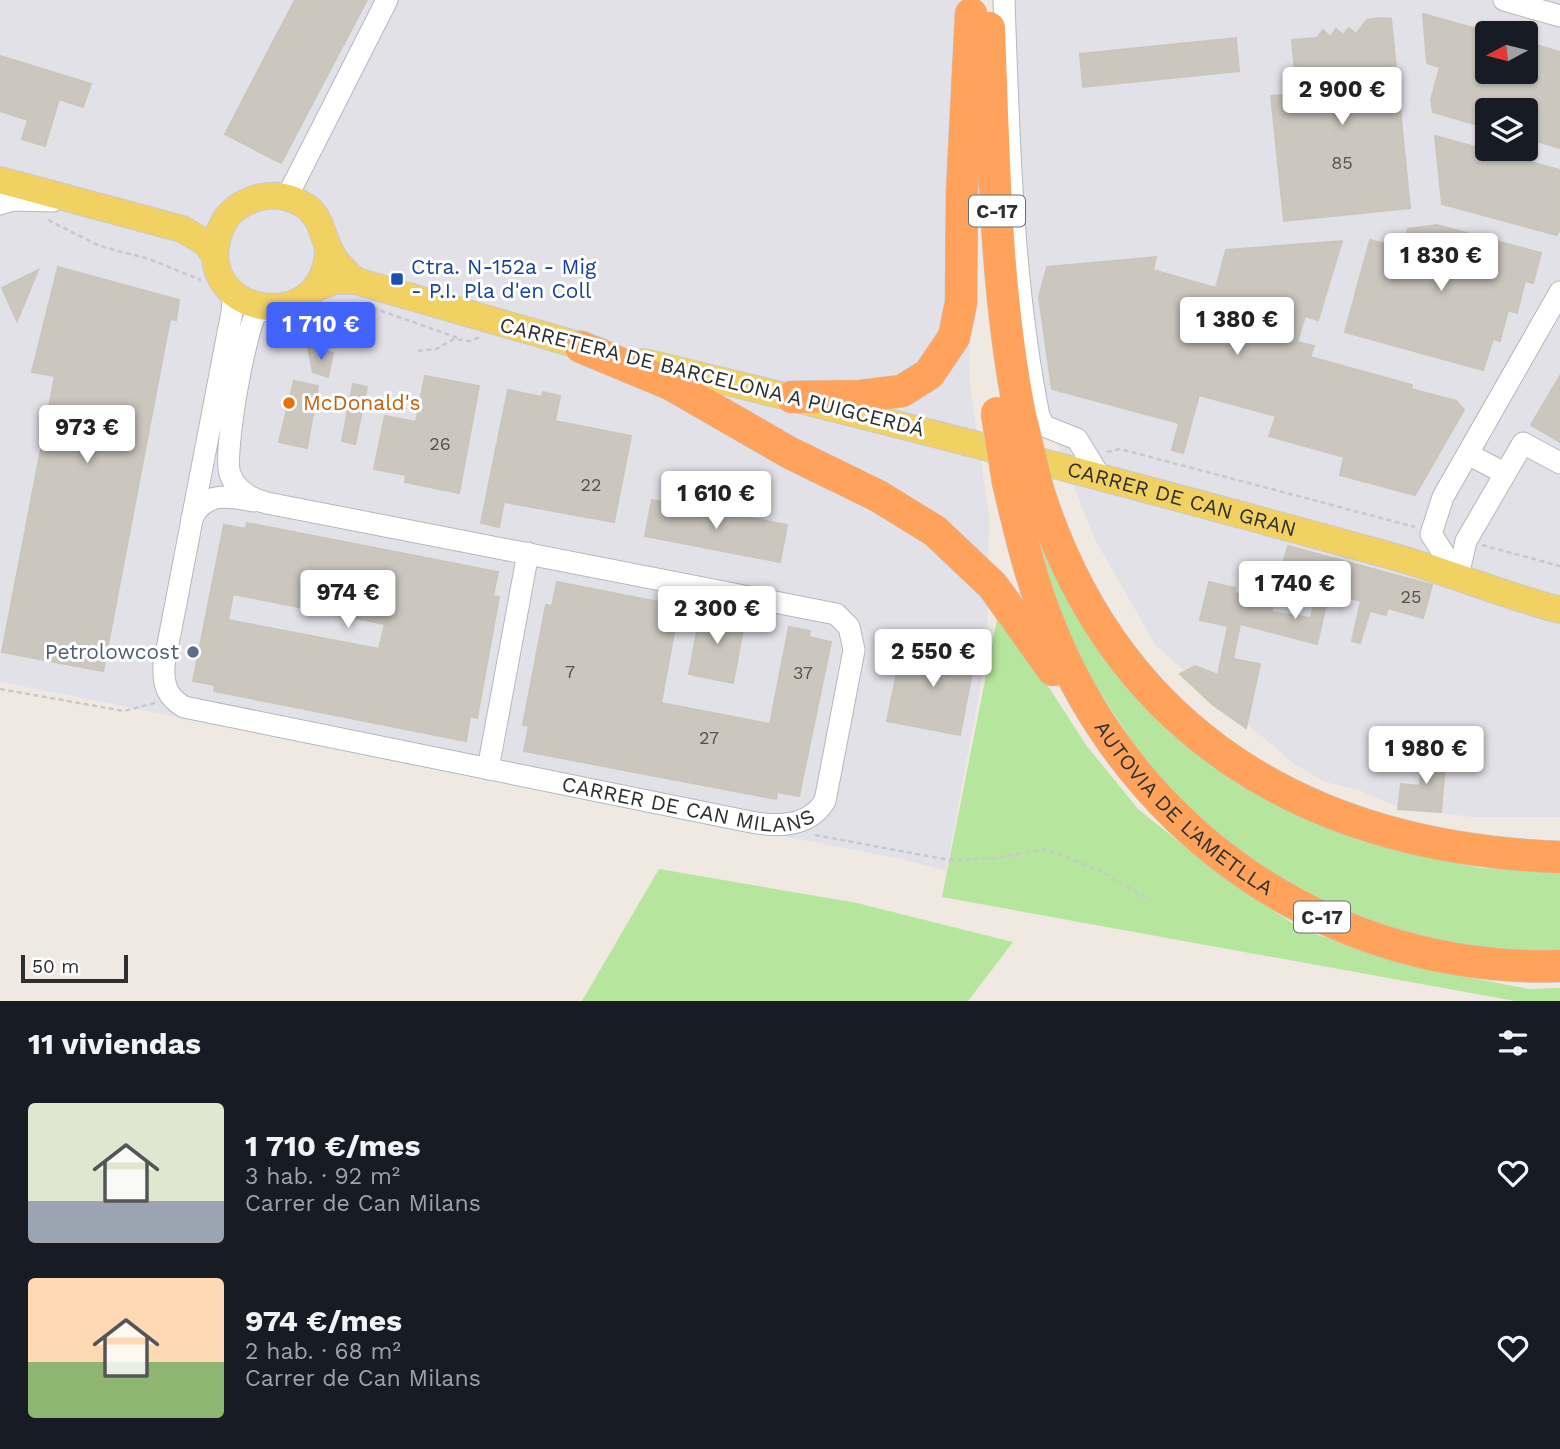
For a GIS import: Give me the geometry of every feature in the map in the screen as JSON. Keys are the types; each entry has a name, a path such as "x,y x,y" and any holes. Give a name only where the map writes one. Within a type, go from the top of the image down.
{"highway":[{"path":"792,397 871,395 902,391 929,374 954,337 961,303 962,191 976,5"},
{"name":"C-17","path":"976,5 1000,257 1009,417 1066,565 1107,637 1136,674 1197,734 1284,793 1357,824 1437,845 1525,856 1560,857"},
{"path":"582,347 670,383 790,453 888,501 935,531 993,586 1064,687 1131,768"},
{"name":"AUTOVIA DE L'AMETLLA","path":"1009,417 1008,482 1028,560 1053,635 1092,711 1131,768 1167,809 1240,871 1282,898 1349,929 1441,956 1488,963 1560,966"},
{"path":"1525,856 1560,849"}],"main road":[{"path":"0,180 182,229 206,243 215,256 226,285 251,304 278,308 291,305 315,288 327,263 328,247 323,227 310,211 287,197 256,197 238,206 225,219 215,246 215,256"},
{"path":"182,229 225,219"},
{"path":"328,247 341,267 356,281"},
{"name":"CARRETERA DE BARCELONA A PUIGCERDÁ","path":"315,288 336,281 356,281 582,347 896,422 987,449"},
{"name":"CARRER DE CAN GRAN","path":"987,449 1458,576 1560,610"},
{"name":"CARRER DE CAN GRAN","path":"1458,576 1560,596"}],"street":[{"path":"287,197 387,0"},
{"path":"1004,0 1018,271 1039,416 1044,426 1077,439 1102,480"},
{"path":"1504,0 1560,16"},
{"path":"0,204 13,200 83,203"},
{"path":"172,698 164,684 164,666 232,312 233,300 226,285"},
{"path":"1458,576 1431,534 1443,497 1560,292"},
{"name":"CARRER DE CAN MILANS","path":"267,503 254,500 236,485 228,465 227,452 252,319 257,312 278,308"},
{"path":"1458,576 1466,541 1523,443 1560,463"},
{"path":"202,466 207,473 215,474 227,452"},
{"path":"1468,454 1504,473"},
{"name":"CARRER DE CAN MILANS","path":"172,698 184,707 778,825 811,817 825,801 853,650 852,638 843,620 828,610 222,496 207,500 198,507 192,519"},
{"path":"488,769 528,553"}],"path":[{"path":"418,351 436,349 454,339 475,340 485,334"},
{"path":"1097,453 1120,449 1410,526"},
{"path":"1466,541 1560,566"},
{"path":"0,689 124,712 172,698"},
{"path":"778,825 844,842 949,860 995,858 1046,849 1100,871 1150,900"}],"shaded area":[{"path":"0,0 959,0 958,287 968,290 970,386 989,515 987,651 946,871 905,860 0,682"},
{"path":"1009,0 1560,0 1560,817 1473,817 1402,809 1359,790 1325,782 1293,763 1156,646 1094,538 1042,404 1023,258"}],"green space":[{"path":"1034,532 1108,662 1234,779 1358,840 1481,868 1560,871 1560,962 1417,939 1310,899 1204,844 1145,761 1077,657"},
{"path":"999,610 1086,745 1138,809 1223,877 1301,929 1405,965 1528,989 1560,988 1560,1001 1515,1001 942,897"},
{"path":"659,869 857,903 1013,942 968,1001 582,1001"}],"building":[{"path":"295,0 367,0 281,163 225,134"},
{"path":"1423,14 1475,28 1475,84 1538,84 1538,46 1560,52 1560,148 1538,142 1538,98 1475,98 1475,124 1433,112 1431,100 1440,67 1427,63"},
{"path":"1391,19 1410,208 1284,221 1271,96 1297,94 1292,40 1317,38 1323,30 1330,37 1336,29 1343,35 1349,28 1356,34 1367,20"},
{"path":"1236,38 1239,71 1083,87 1080,54"},
{"path":"0,56 91,84 83,107 59,99 45,146 22,139 28,120 0,111"},
{"path":"1435,136 1475,147 1475,161 1527,161 1560,170 1560,229 1557,235 1442,204"},
{"path":"1437,225 1541,253 1533,283 1525,281 1517,313 1508,310 1500,341 1493,339 1483,370 1345,332 1370,240 1403,249 1408,229"},
{"path":"1342,241 1318,320 1305,316 1297,342 1314,346 1310,357 1412,385 1411,389 1456,401 1464,410 1415,495 1340,475 1344,457 1269,436 1276,416 1199,395 1183,453 1172,450 1179,423 1052,389 1039,297 1047,267 1156,257 1153,270 1216,288 1226,250"},
{"path":"58,267 179,300 176,320 170,319 103,671 2,652 55,376 32,372"},
{"path":"38,270 17,321 2,288"},
{"path":"308,348 333,353 328,377 313,372"},
{"path":"425,376 479,386 459,493 405,482 406,475 374,469 385,416 416,422"},
{"path":"1560,376 1560,442 1531,425"},
{"path":"294,381 318,386 307,448 279,442"},
{"path":"353,384 367,387 355,444 342,441"},
{"path":"508,390 542,397 543,392 560,396 555,421 631,436 614,522 504,502 499,527 481,523"},
{"path":"652,500 787,525 780,562 645,536"},
{"path":"247,523 498,572 493,596 499,597 477,718 470,716 466,741 214,691 215,685 193,681 224,525 246,529","holes":["233,594 385,624 379,649 228,620"]},
{"path":"1288,546 1432,585 1423,618 1388,608 1386,615 1370,611 1360,643 1352,641 1361,601 1329,592 1317,644 1240,624 1233,659 1260,664 1246,728 1212,704 1180,674 1195,666 1218,675 1228,626 1200,620 1209,582 1235,588 1234,593 1274,602 1271,612 1311,618 1317,589 1307,586 1312,570 1283,563"},
{"path":"557,582 679,606 661,703 770,724 789,627 810,631 809,637 831,642 799,796 777,792 776,799 524,751 529,726 523,725 546,605 552,606"},
{"path":"701,610 745,619 733,683 689,674"},
{"path":"921,641 976,652 960,735 887,721 900,658 917,662"},
{"path":"1423,751 1446,753 1441,812 1398,809 1401,784 1420,786"}],"place":[{"name":"Ctra. N-152a - Mig - P.I. Pla d'en Coll","path":"397,279"},
{"name":"McDonald's","path":"289,403"},
{"name":"Petrolowcost","path":"193,652"}]}
